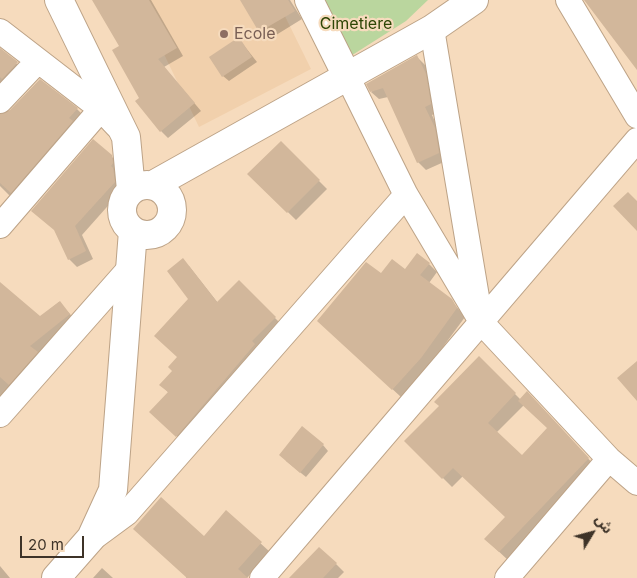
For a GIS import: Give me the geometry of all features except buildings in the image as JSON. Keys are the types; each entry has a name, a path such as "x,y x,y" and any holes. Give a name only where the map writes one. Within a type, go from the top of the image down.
{"main road":[{"path":"58,0 152,193 172,212 165,228 150,235 133,232 126,226 122,214 122,205 152,193 240,137 348,78 432,29 474,0"},
{"path":"310,0 348,78"},
{"path":"56,578 89,541 114,490 133,232"}],"street":[{"path":"568,0 637,116"},
{"path":"432,29 482,323"},
{"path":"0,30 37,62 101,109 126,137"},
{"path":"0,101 37,62"},
{"path":"348,78 406,195 482,323 609,459 637,483"},
{"path":"0,226 101,109"},
{"path":"262,578 637,140"},
{"path":"89,541 127,513 406,195"},
{"path":"0,415 129,269"},
{"path":"508,578 609,459"}],"shaded area":[{"name":"Ecole","path":"138,0 277,0 311,69 199,127"}],"green space":[{"name":"Cimetiere","path":"317,0 428,0 406,21 346,59"}],"place":[{"name":"Ecole","path":"224,34"}]}
